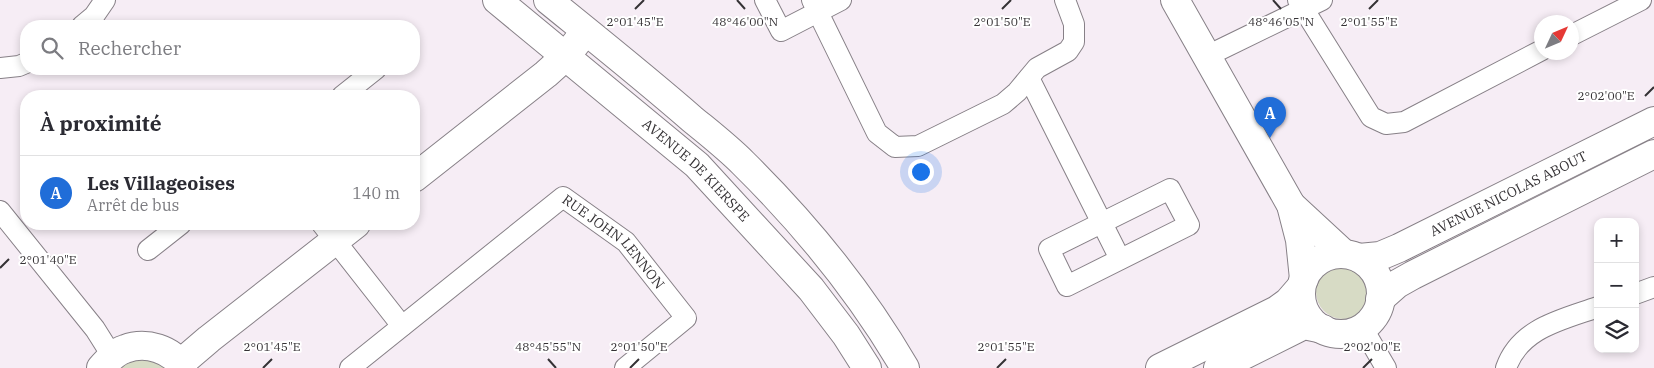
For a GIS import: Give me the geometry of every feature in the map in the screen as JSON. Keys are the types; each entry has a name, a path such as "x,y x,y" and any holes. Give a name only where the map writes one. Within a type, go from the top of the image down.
{"main road":[{"name":"AVENUE DE KIERSPE","path":"497,0 697,165 811,289 846,335 867,368"},
{"path":"548,0 631,66 742,162 792,213 835,262 885,334 905,368"},
{"path":"1175,0 1291,205 1300,240 1303,283 1301,300 1305,312 1313,322 1323,329"},
{"path":"420,173 546,74 566,56 586,31"},
{"name":"AVENUE NICOLAS ABOUT","path":"1160,368 1277,310 1288,302 1303,283 1310,268 1320,260 1331,255 1380,256 1654,121"},
{"path":"1380,299 1405,279 1654,154"},
{"path":"1218,368 1304,326 1338,333 1352,332 1362,327 1373,317 1378,308 1380,287 1376,276 1369,266 1352,256 1291,205"},
{"path":"107,362 126,348 140,345 156,347 169,353 182,366 209,339 337,230"},
{"path":"811,289 847,313 886,368"}],"street":[{"path":"89,20 105,0"},
{"path":"765,0 781,31 815,6 841,0"},
{"path":"815,6 877,133 895,147 918,146 1003,104 1037,68 1068,51 1074,42 1074,24 1065,0"},
{"path":"1207,56 1300,5 1322,0"},
{"path":"1579,31 1641,0"},
{"path":"1300,5 1371,117 1386,124 1404,122 1534,54"},
{"path":"0,68 20,66"},
{"path":"350,90 368,75"},
{"path":"1029,78 1120,259"},
{"path":"1170,188 1188,225 1067,286 1049,249 1102,223 1170,188"},
{"name":"RUE JOHN LENNON","path":"350,368 562,197 626,242 686,318 625,368"},
{"path":"0,211 95,328 107,362"},
{"path":"148,250 173,230"},
{"path":"339,230 402,326"},
{"path":"1639,293 1654,287"},
{"path":"1506,368 1510,355 1528,336 1551,324 1595,308"},
{"path":"1362,327 1386,368"}],"green space":[{"path":"1343,265 1353,267 1362,273 1368,282 1370,292 1368,302 1362,311 1353,317 1343,319 1333,317 1324,311 1318,302 1316,292 1318,282 1324,273 1333,267"},
{"path":"151,357 169,368 115,368 118,364"}],"place":[{"name":"Les Villageoises","path":"1270,138"}]}
